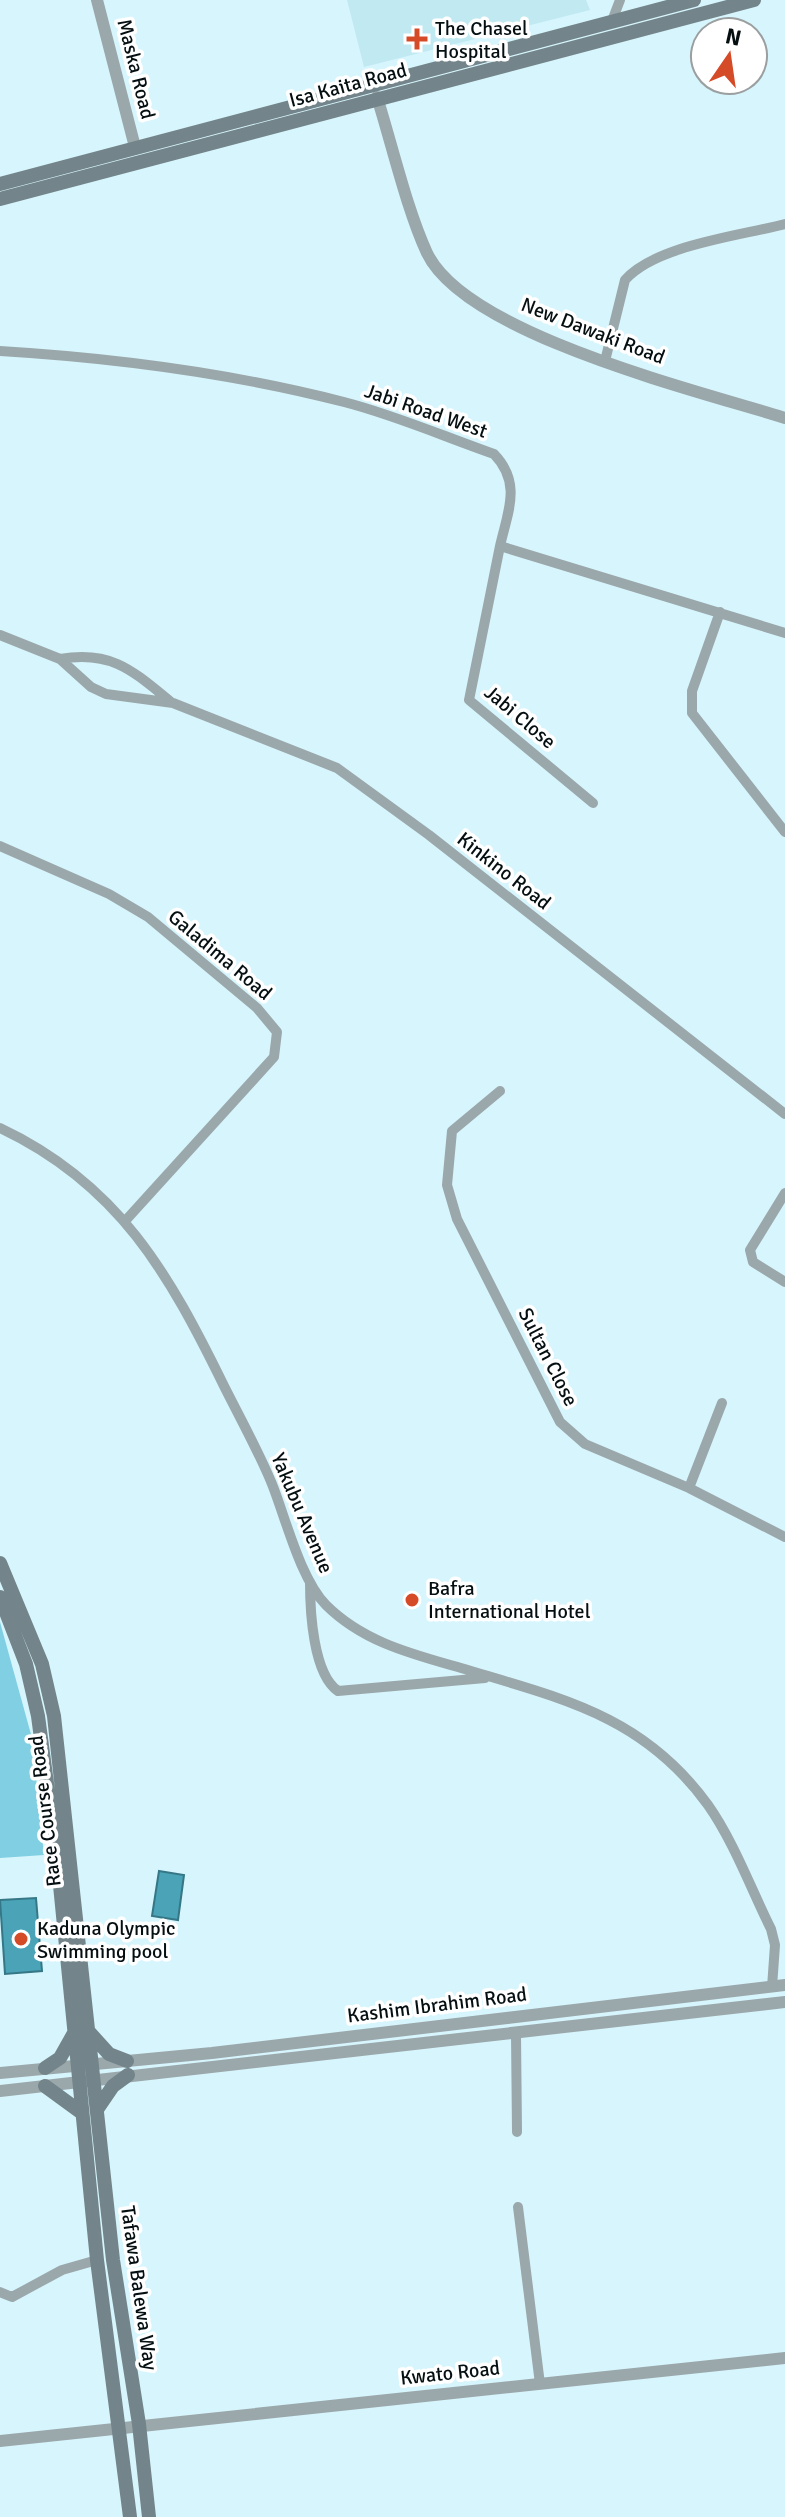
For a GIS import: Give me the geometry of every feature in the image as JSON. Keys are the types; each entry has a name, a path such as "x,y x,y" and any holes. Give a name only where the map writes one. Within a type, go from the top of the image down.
{"main road":[{"name":"Isa Kaita Road","path":"0,199 377,97 534,49 612,21 694,0"},
{"name":"Isa Kaita Road","path":"0,184 135,147 534,49 754,0"},
{"name":"Race Course Road","path":"0,1563 42,1664 54,1716 81,2032"},
{"name":"Race Course Road","path":"0,1597 26,1664 38,1716 88,2069 78,2081"},
{"path":"45,2068 60,2058 81,2032 127,2068 90,2113 45,2086"},
{"name":"Tafawa Balewa Way","path":"88,2069 97,2260 130,2517"},
{"name":"Tafawa Balewa Way","path":"78,2081 90,2113 139,2424 149,2517"}],"street":[{"name":"Maska Road","path":"97,0 135,147"},
{"path":"612,21 620,0"},
{"name":"New Dawaki Road","path":"377,97 428,255 468,298 507,321 605,361 785,418"},
{"path":"605,361 625,280 634,270 659,256 785,224"},
{"name":"Jabi Road West","path":"0,351 137,362 216,374 347,403 494,454 506,466 512,481 500,546"},
{"path":"500,546 785,633"},
{"name":"Jabi Close","path":"500,546 469,700 593,803"},
{"path":"720,612 692,691 692,713 785,832"},
{"name":"Kinkino Road","path":"0,635 60,659 84,682 106,694 173,703 337,768 429,835 785,1114"},
{"name":"Kinkino Road","path":"60,659 80,655 110,659 132,670 173,703"},
{"name":"Galadima Road","path":"0,846 109,894 148,917 257,1008 277,1032 274,1057 126,1220"},
{"name":"Sultan Close","path":"500,1091 450,1135 447,1185 457,1219 560,1422 585,1444 689,1488 785,1537"},
{"name":"Yakubu Avenue","path":"0,1128 69,1169 126,1220 163,1270 194,1324 270,1480 310,1580 324,1603 353,1628 389,1647 549,1692 584,1707 620,1725 668,1762 710,1808 771,1929 779,1986"},
{"path":"785,1193 750,1250 753,1262 785,1282"},
{"path":"689,1488 722,1403"},
{"path":"310,1580 311,1615 321,1667 330,1685 338,1691 492,1678"},
{"name":"Yakubu Avenue","path":"775,1945 785,1957"},
{"name":"Kashim Ibrahim Road","path":"127,2068 779,1986"},
{"name":"Kashim Ibrahim Road","path":"0,2073 45,2068 127,2068 516,2035 785,2002"},
{"path":"585,2009 587,2026"},
{"path":"516,2035 517,2132"},
{"path":"0,2091 78,2081"},
{"path":"518,2207 540,2384"},
{"path":"0,2292 12,2297 62,2270 97,2260"},
{"name":"Kwato Road","path":"0,2441 118,2425 785,2358"}],"shaded area":[{"name":"The Chasel Hospital","path":"347,0 586,0 590,10 364,67"},
{"path":"0,1622 32,1738 44,1855 0,1858"},
{"path":"159,1871 184,1875 178,1920 152,1916"},
{"name":"Kaduna Olympic Swimming pool","path":"36,1898 42,1971 5,1974 0,1900"}],"place":[{"name":"The Chasel Hospital","path":"417,39"},
{"name":"Bafra International Hotel","path":"412,1600"},
{"name":"Kaduna Olympic Swimming pool","path":"21,1939"}]}
